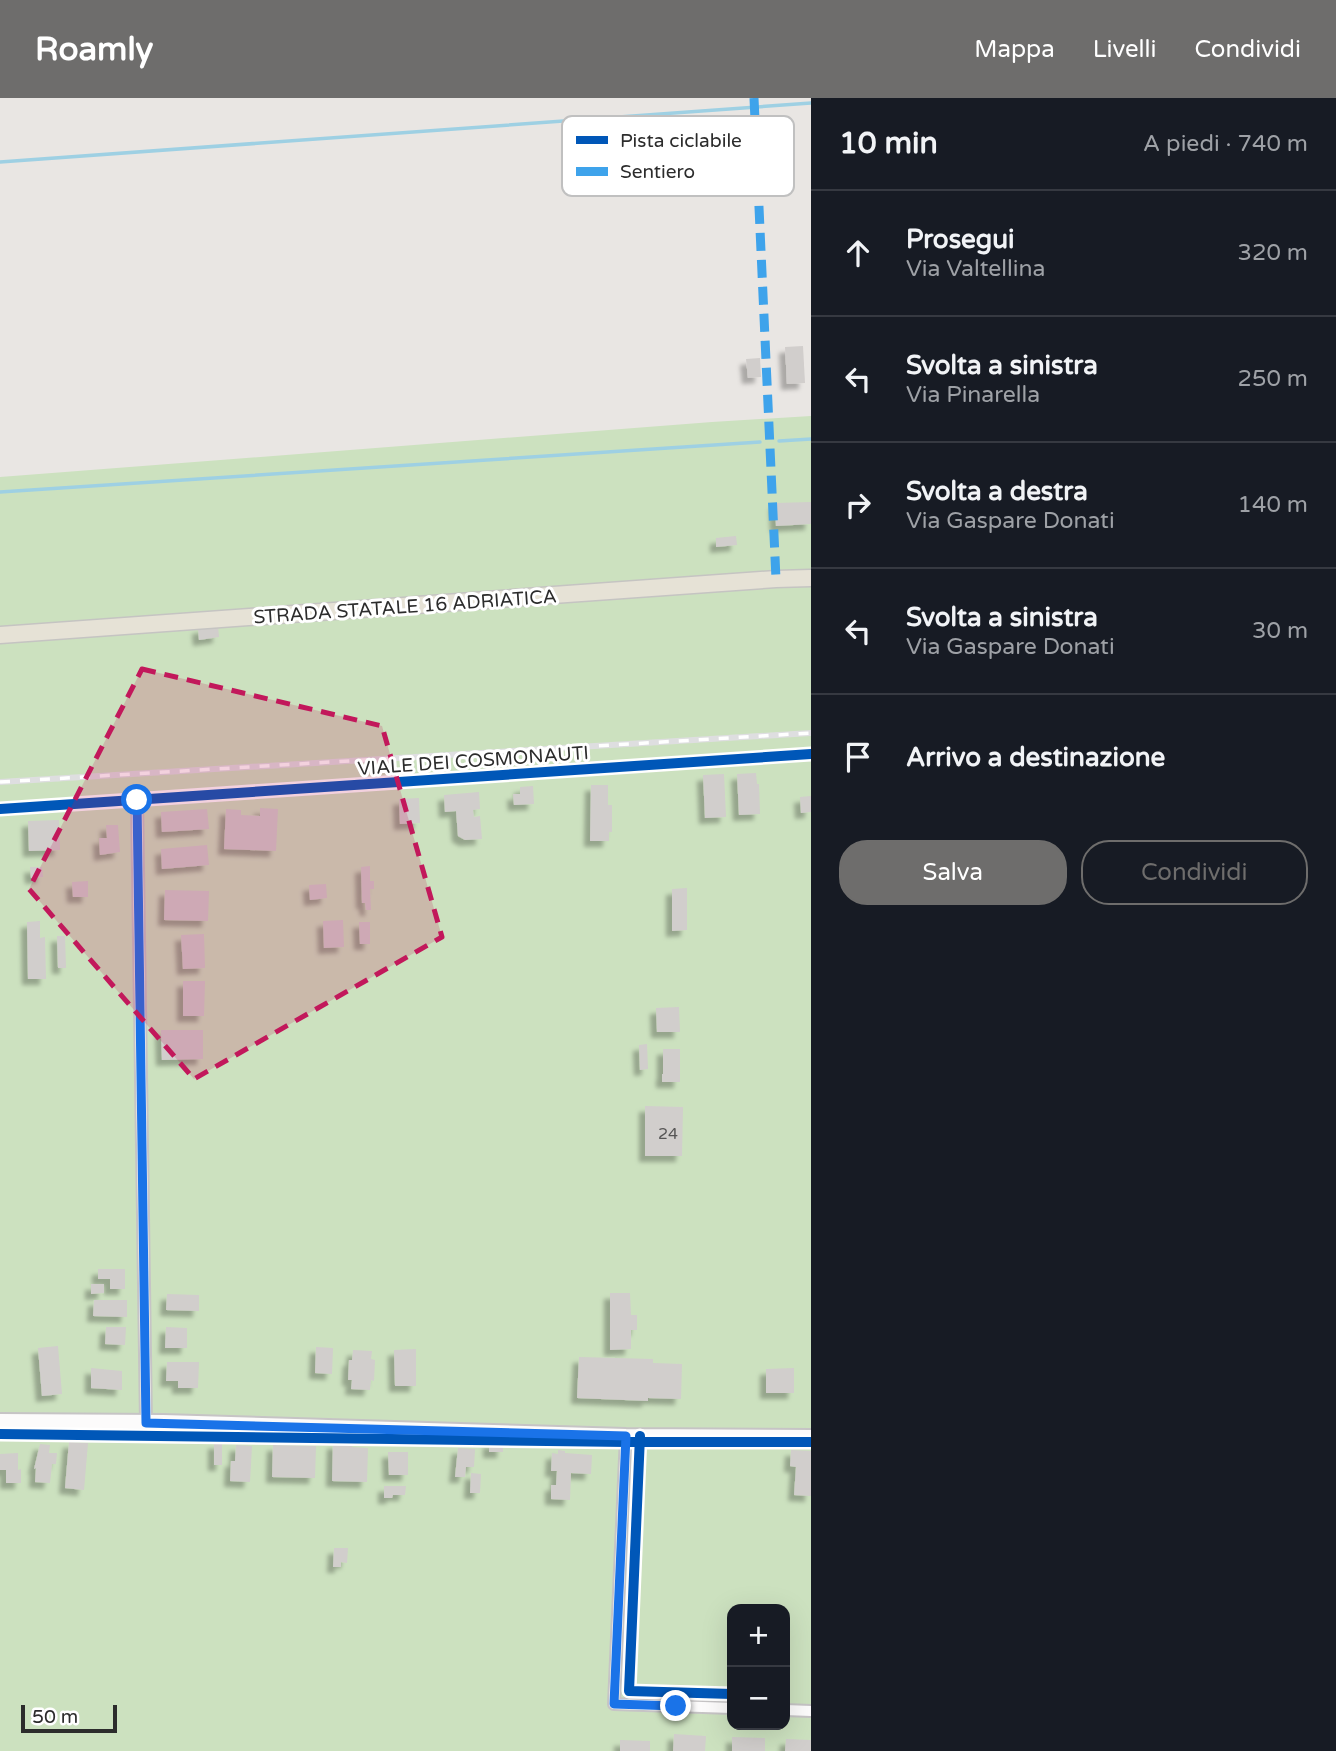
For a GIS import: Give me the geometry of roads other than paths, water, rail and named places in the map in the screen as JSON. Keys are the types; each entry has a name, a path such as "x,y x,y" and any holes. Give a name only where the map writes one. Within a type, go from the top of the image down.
{"main road":[{"name":"STRADA STATALE 16 ADRIATICA","path":"0,635 811,578"}],"street":[{"name":"VIALE DEI COSMONAUTI","path":"0,809 811,754"},
{"path":"137,800 146,1423"},
{"path":"0,1421 626,1436 811,1437"},
{"path":"626,1436 614,1704 727,1708"},
{"path":"790,1710 811,1711"}],"waterway":[{"path":"632,116 811,103"},
{"path":"0,162 562,121"},
{"path":"779,441 811,439"},
{"path":"0,492 760,442"}],"railway":[{"path":"0,782 811,733"}]}
